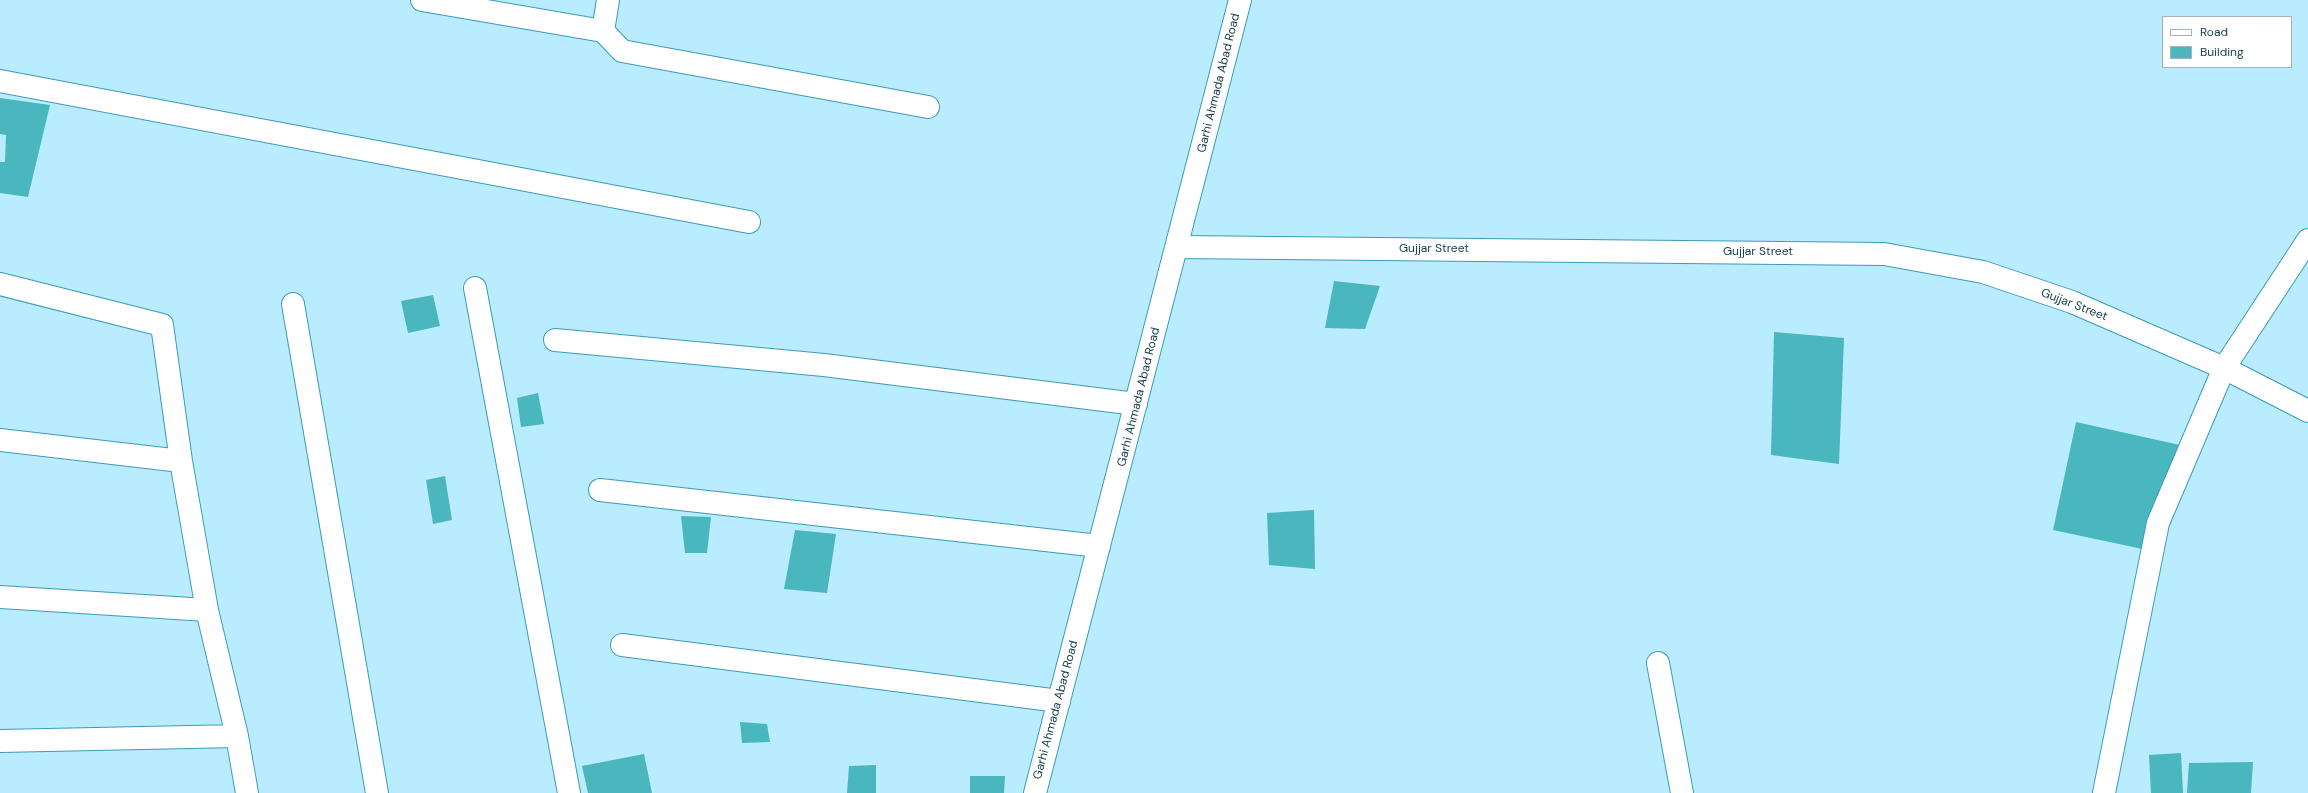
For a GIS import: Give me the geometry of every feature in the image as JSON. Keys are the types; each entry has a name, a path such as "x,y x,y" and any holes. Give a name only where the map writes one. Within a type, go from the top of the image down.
{"street":[{"path":"422,0 603,31 622,51 928,107"},
{"path":"603,31 608,0"},
{"name":"Garhi Ahmada Abad Road","path":"1034,793 1240,0"},
{"path":"0,81 749,222"},
{"path":"2104,793 2158,523 2224,368 2308,240"},
{"name":"Gujjar Street","path":"1177,247 1884,254 1983,272 2072,302 2224,368 2308,411"},
{"path":"0,284 162,325 181,461 207,610 237,736 247,793"},
{"path":"475,288 569,793"},
{"path":"293,304 377,793"},
{"path":"555,340 824,365 1136,404"},
{"path":"0,440 181,461"},
{"path":"600,490 1099,546"},
{"path":"0,598 207,610"},
{"path":"622,645 1059,701"},
{"path":"1658,664 1682,793"},
{"path":"0,741 237,736"}],"building":[{"path":"0,98 50,105 28,197 0,193 0,162 5,162 6,135 0,134"},
{"path":"1334,281 1380,286 1365,329 1325,328"},
{"path":"433,295 440,326 408,333 401,301"},
{"path":"1774,332 1844,338 1839,464 1771,455"},
{"path":"538,393 544,424 521,427 517,398"},
{"path":"2076,422 2180,445 2152,551 2053,530"},
{"path":"445,476 452,520 433,524 426,480"},
{"path":"1314,510 1315,569 1269,565 1267,513"},
{"path":"681,516 711,517 707,553 685,553"},
{"path":"795,530 836,534 827,593 784,589"},
{"path":"740,722 767,724 770,742 742,743"},
{"path":"2181,753 2183,793 2151,793 2149,755"},
{"path":"644,754 652,793 588,793 582,766"},
{"path":"2253,762 2251,793 2187,793 2189,763"},
{"path":"876,765 876,793 847,793 849,766"},
{"path":"970,776 1005,776 1004,793 970,793"}]}
